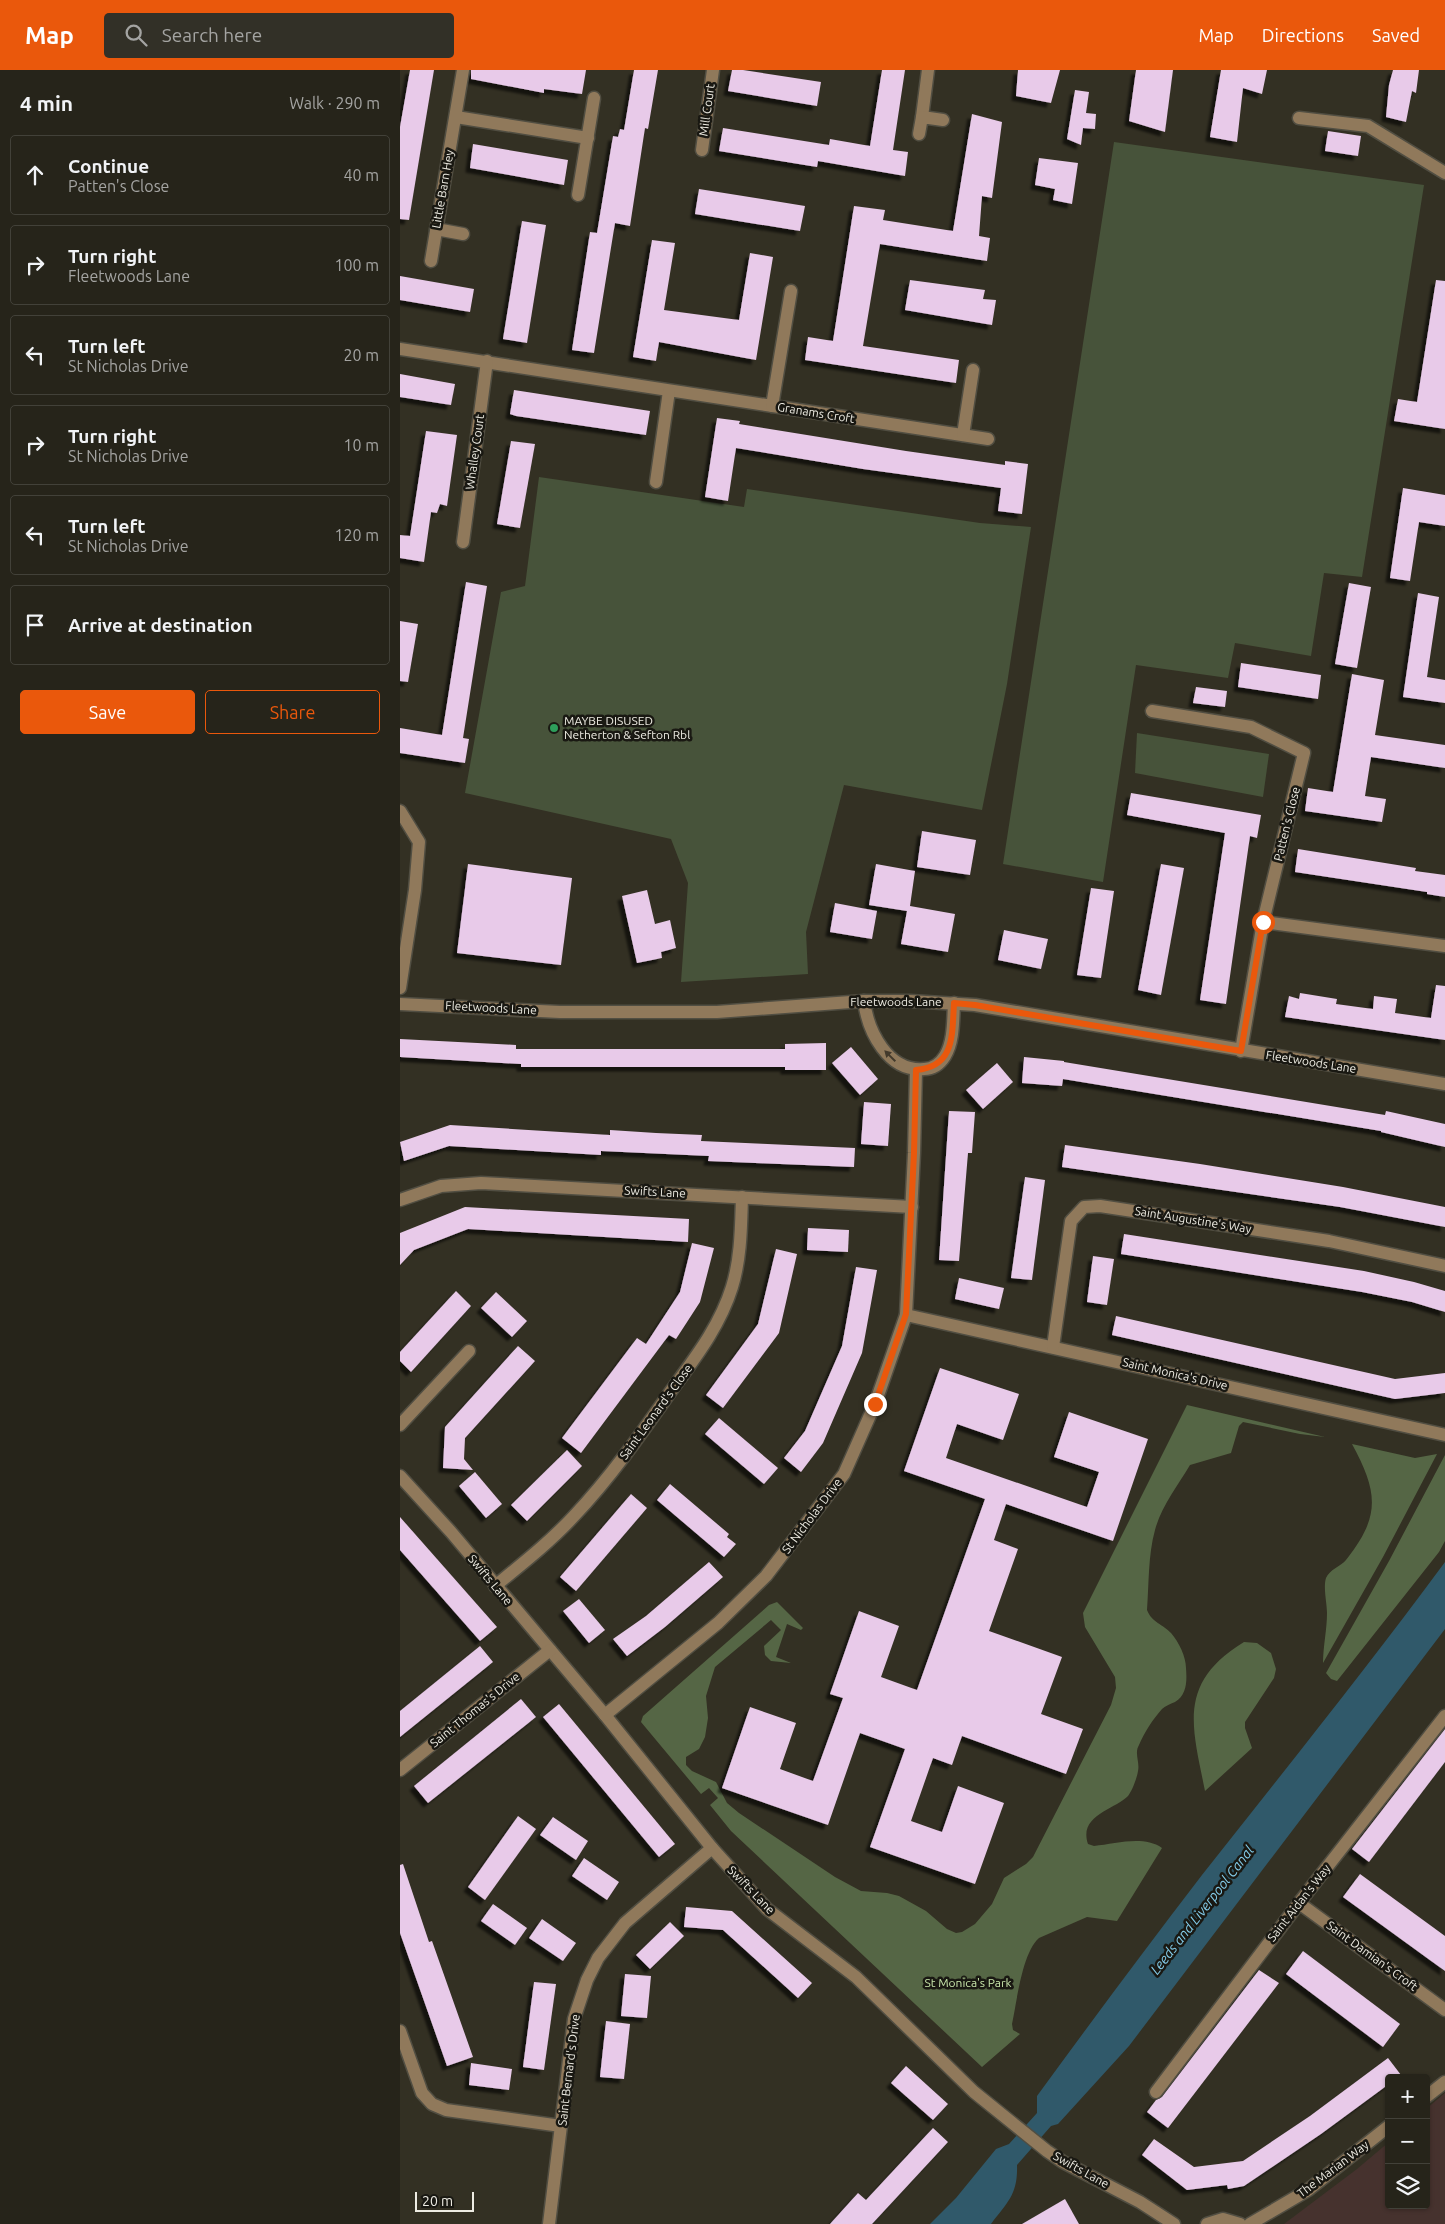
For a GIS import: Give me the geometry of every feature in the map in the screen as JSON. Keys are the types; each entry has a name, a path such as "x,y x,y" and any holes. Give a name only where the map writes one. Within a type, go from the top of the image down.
{"street":[{"name":"Little Barn Hey","path":"431,261 463,70"},
{"name":"Mill Court","path":"702,150 713,70"},
{"path":"919,134 928,70"},
{"path":"578,195 594,98"},
{"path":"456,117 588,138"},
{"path":"922,117 943,120"},
{"path":"1298,118 1368,126 1445,174"},
{"path":"436,229 463,234"},
{"path":"772,406 791,291"},
{"name":"Granams Croft","path":"400,348 988,439"},
{"name":"Whalley Court","path":"463,542 487,361"},
{"path":"962,435 973,370"},
{"path":"656,482 669,391"},
{"name":"Patten's Close","path":"1152,711 1252,727 1304,753 1263,922 1241,1051"},
{"path":"400,811 420,842 415,890 400,988"},
{"path":"1263,922 1445,946"},
{"path":"864,1001 869,1026 874,1037 895,1061 905,1068 916,1070 929,1069 938,1064 944,1057 949,1048 954,1003"},
{"name":"Fleetwoods Lane","path":"400,1004 560,1012 717,1012 864,1001 954,1003 1445,1084"},
{"name":"St Nicholas Drive","path":"605,1715 718,1624 766,1576 844,1474 875,1404 906,1314 912,1207 916,1070"},
{"name":"Swifts Lane","path":"400,1200 441,1186 481,1183 912,1207"},
{"name":"Saint Leonard's Close","path":"495,1586 549,1540 592,1497 646,1427 709,1337 724,1308 738,1261 742,1197"},
{"name":"Saint Augustine's Way","path":"1053,1347 1071,1221 1084,1207 1100,1206 1329,1240 1445,1266"},
{"name":"Saint Monica's Drive","path":"906,1314 1445,1435"},
{"path":"400,1425 469,1351"},
{"name":"Swifts Lane","path":"400,1476 451,1532 605,1715 712,1848 767,1909 856,1977 974,2092 1047,2151 1063,2162 1140,2202 1174,2224"},
{"name":"Saint Thomas's Drive","path":"400,1770 550,1650"},
{"name":"Saint Aidan's Way","path":"1156,2092 1299,1902 1445,1716"},
{"name":"Saint Bernard's Drive","path":"549,2224 574,2020 578,2002 598,1958 625,1924 712,1848"},
{"name":"Saint Damian's Croft","path":"1299,1902 1445,2010"},
{"path":"400,2031 422,2093 432,2104 446,2110 561,2126"},
{"path":"1430,2094 1445,2082"},
{"name":"The Marian Way","path":"1250,2224 1308,2190 1385,2129"},
{"path":"1207,2224 1223,2219 1240,2224"}],"shaded area":[{"path":"1445,2093 1445,2224 1284,2224 1385,2145 1385,2209 1430,2209 1430,2106"}],"green space":[{"path":"1114,142 1424,185 1362,577 1324,573 1311,656 1235,643 1228,678 1136,665 1103,882 1003,864"},
{"path":"539,477 744,507 747,489 980,523 1031,527 1007,684 982,810 844,785 806,932 808,974 681,982 688,883 671,839 465,793 501,592 525,586"},
{"path":"1137,733 1269,754 1263,797 1135,773"},
{"name":"St Monica's Park","path":"1187,1405 1325,1437 1300,1434 1243,1422 1239,1426 1231,1453 1190,1465 1166,1505 1158,1521 1153,1540 1147,1610 1155,1621 1171,1633 1179,1645 1186,1664 1184,1692 1179,1699 1162,1709 1143,1736 1137,1751 1138,1768 1130,1794 1093,1819 1088,1826 1086,1834 1088,1844 1094,1846 1138,1841 1155,1844 1162,1848 1117,1921 1087,1917 1039,1938 1033,1945 1024,1966 1012,2024 1013,2030 1020,2034 982,2067 731,1831 710,1805 718,1798 709,1788 701,1794 641,1722 643,1716 769,1605 777,1602 803,1628 801,1630 787,1624 776,1657 791,1663 771,1661 765,1655 764,1646 781,1630 771,1620 715,1667 706,1696 708,1718 705,1737 699,1749 686,1757 686,1765 692,1771 716,1782 727,1803 739,1813 835,1877 861,1891 899,1896 926,1911 947,1929 956,1933 962,1932 975,1924 992,1904 1004,1878 1026,1864 1033,1857 1111,1705 1116,1688 1115,1677 1085,1627 1083,1613"},
{"path":"1352,1444 1415,1458 1437,1454 1383,1557 1323,1663 1327,1619 1326,1578 1346,1560 1357,1544 1370,1517 1372,1504 1367,1476"},
{"path":"1445,1455 1445,1541 1439,1552 1337,1681 1331,1679 1326,1673 1389,1561"},
{"path":"1244,1642 1257,1643 1271,1653 1276,1669 1274,1678 1245,1722 1245,1728 1252,1748 1205,1791 1196,1746 1194,1708 1199,1690 1208,1673 1223,1658"}],"water":[{"name":"Leeds and Liverpool Canal","path":"1445,1562 1445,1629 1129,2046 1058,2124 1051,2126 1017,2165 1014,2191 1002,2210 991,2224 930,2224 956,2198 996,2149 1009,2144 1037,2113 1037,2096 1098,2013 1202,1875 1416,1602"}],"building":[{"path":"410,70 434,70 409,220 400,219 400,127"},
{"path":"471,70 586,70 582,94 544,89 544,93 471,79"},
{"path":"634,70 658,70 648,129 645,128 630,226 615,223 594,353 572,350 590,232 597,233 613,136 618,137 620,129 624,130"},
{"path":"732,70 821,82 817,106 728,91"},
{"path":"882,70 905,70 893,150 908,152 905,176 818,161 817,167 719,151 723,128 829,145 830,139 870,146"},
{"path":"1018,70 1060,70 1051,103 1016,96"},
{"path":"1136,70 1173,70 1165,132 1129,121"},
{"path":"1221,70 1267,70 1262,94 1243,88 1237,142 1210,137"},
{"path":"1393,70 1419,70 1416,93 1412,91 1406,122 1386,117 1389,85"},
{"path":"1075,90 1089,92 1086,113 1096,114 1095,129 1083,128 1081,145 1067,139"},
{"path":"972,114 1002,122 992,198 982,196 979,236 990,238 987,261 880,244 863,346 959,360 956,383 805,360 808,337 833,341 854,206 885,210 883,220 953,231"},
{"path":"1328,131 1361,136 1358,156 1325,151"},
{"path":"473,144 568,160 564,185 470,168"},
{"path":"1039,158 1078,163 1072,204 1053,200 1055,189 1035,185"},
{"path":"699,189 805,206 800,231 695,214"},
{"path":"522,221 546,225 527,343 503,339"},
{"path":"652,240 675,243 664,310 739,320 750,253 773,257 756,360 659,342 656,361 633,357"},
{"path":"400,276 474,289 470,312 400,300"},
{"path":"910,280 985,290 983,299 996,300 992,325 905,310"},
{"path":"1436,280 1445,281 1445,429 1394,421 1398,399 1417,402"},
{"path":"400,374 455,384 451,405 400,397"},
{"path":"514,390 650,411 646,435 510,414"},
{"path":"717,418 740,421 739,424 906,451 1005,465 1005,461 1028,464 1022,514 998,511 1001,488 863,469 736,448 728,501 705,497"},
{"path":"426,431 457,435 447,506 440,504 437,513 431,512 424,562 400,558 400,535 410,536"},
{"path":"511,441 535,444 520,528 497,524"},
{"path":"1403,488 1445,495 1445,526 1419,522 1410,581 1390,578"},
{"path":"466,582 487,586 463,738 469,739 465,763 400,753 400,728 442,735"},
{"path":"1349,583 1371,587 1357,668 1335,664"},
{"path":"1418,593 1439,597 1427,677 1445,680 1445,703 1403,697"},
{"path":"400,621 418,624 408,682 400,681"},
{"path":"1241,663 1321,675 1318,699 1238,687"},
{"path":"1352,674 1384,680 1375,735 1445,745 1445,768 1371,757 1365,796 1386,799 1382,822 1305,811 1308,788 1333,792"},
{"path":"1196,687 1227,691 1225,707 1193,703"},
{"path":"1131,793 1261,815 1257,838 1250,836 1226,1004 1200,1000 1225,833 1127,815"},
{"path":"922,831 976,840 970,875 917,867"},
{"path":"1298,849 1416,868 1415,871 1445,875 1445,897 1427,894 1427,892 1295,872"},
{"path":"468,864 572,878 561,965 457,953"},
{"path":"876,864 915,871 910,906 955,914 948,952 901,944 907,911 869,905"},
{"path":"1161,864 1184,868 1161,995 1138,990"},
{"path":"1091,888 1114,891 1101,978 1077,975"},
{"path":"647,890 655,924 670,920 676,948 661,952 662,958 637,963 622,896"},
{"path":"835,903 877,911 872,939 830,932"},
{"path":"1004,930 1048,939 1041,969 998,960"},
{"path":"1436,985 1445,986 1445,1040 1285,1017 1289,996 1299,999 1300,993 1337,999 1336,1004 1373,1009 1374,996 1397,999 1395,1013 1431,1018"},
{"path":"400,1039 516,1045 516,1049 785,1049 785,1044 826,1043 826,1070 785,1070 785,1067 521,1067 521,1064 400,1057"},
{"path":"851,1047 878,1079 860,1095 832,1063"},
{"path":"1024,1057 1064,1061 1385,1115 1386,1111 1445,1124 1445,1147 1381,1131 1063,1079 1062,1086 1022,1083"},
{"path":"997,1063 1013,1082 983,1109 966,1090"},
{"path":"864,1102 891,1104 888,1146 861,1144"},
{"path":"949,1111 975,1112 972,1153 968,1153 959,1261 939,1260"},
{"path":"450,1125 610,1135 610,1130 702,1135 701,1141 855,1148 854,1167 708,1161 709,1156 601,1151 601,1155 449,1146 404,1161 400,1142"},
{"path":"1065,1145 1343,1187 1445,1207 1445,1227 1340,1207 1062,1167"},
{"path":"1025,1177 1045,1180 1032,1280 1011,1278"},
{"path":"465,1207 689,1219 688,1242 468,1229 414,1250 400,1265 400,1233"},
{"path":"808,1228 849,1230 848,1252 807,1250"},
{"path":"1124,1234 1364,1271 1414,1282 1445,1291 1445,1312 1412,1302 1362,1292 1121,1254"},
{"path":"692,1243 714,1248 700,1302 676,1339 669,1335 581,1453 562,1438 637,1338 646,1344 680,1292"},
{"path":"776,1249 797,1254 779,1333 723,1408 706,1395 758,1324"},
{"path":"1093,1256 1114,1259 1107,1305 1087,1302"},
{"path":"856,1267 877,1270 862,1353 823,1443 801,1472 784,1458 805,1431 842,1346"},
{"path":"959,1278 1004,1288 999,1309 955,1299"},
{"path":"456,1291 471,1306 411,1372 400,1361 400,1352"},
{"path":"496,1292 527,1321 512,1337 481,1308"},
{"path":"1116,1316 1395,1379 1445,1373 1445,1393 1395,1399 1112,1335"},
{"path":"518,1346 535,1361 465,1438 464,1459 473,1470 443,1468 445,1427"},
{"path":"940,1368 1019,1394 1003,1440 957,1424 946,1458 1087,1507 1099,1472 1054,1457 1069,1412 1148,1439 1113,1541 1006,1504 994,1540 1018,1549 989,1631 1062,1657 1041,1714 1083,1729 1066,1774 962,1736 952,1765 933,1758 911,1821 942,1832 958,1786 1004,1803 975,1884 870,1847 905,1749 860,1733 828,1825 722,1788 750,1707 796,1723 780,1769 813,1781 843,1698 830,1694 859,1611 899,1626 881,1677 917,1690 985,1499 904,1471"},
{"path":"719,1418 778,1468 764,1484 705,1434"},
{"path":"567,1450 582,1466 527,1521 511,1505"},
{"path":"475,1472 502,1504 486,1518 459,1486"},
{"path":"670,1484 729,1534 727,1537 736,1544 724,1557 657,1500"},
{"path":"631,1494 647,1508 576,1591 560,1577"},
{"path":"400,1517 497,1627 480,1641 400,1550"},
{"path":"709,1562 723,1577 665,1627 627,1656 613,1639 646,1616"},
{"path":"579,1599 605,1630 589,1643 563,1611"},
{"path":"480,1646 493,1662 400,1737 400,1711"},
{"path":"521,1699 536,1717 428,1803 414,1786"},
{"path":"559,1704 675,1844 659,1857 543,1717"},
{"path":"1445,1729 1445,1762 1369,1862 1352,1849"},
{"path":"518,1816 536,1829 485,1900 468,1887"},
{"path":"553,1817 588,1841 576,1860 540,1835"},
{"path":"584,1858 619,1882 607,1900 572,1876"},
{"path":"403,1864 429,1942 432,1941 473,2057 447,2066 400,1933 400,1865"},
{"path":"1360,1874 1445,1936 1445,1971 1343,1897"},
{"path":"493,1904 527,1928 515,1945 481,1921"},
{"path":"686,1907 732,1911 812,1983 798,1998 723,1930 684,1927"},
{"path":"542,1919 576,1943 563,1961 529,1938"},
{"path":"670,1922 684,1936 650,1969 636,1955"},
{"path":"1303,1951 1400,2024 1383,2047 1286,1974"},
{"path":"1259,1970 1279,1983 1168,2128 1147,2112 1156,2100 1162,2097"},
{"path":"625,1974 651,1976 647,2018 621,2016"},
{"path":"534,1982 556,1984 544,2070 523,2067"},
{"path":"606,2021 630,2024 624,2079 600,2077"},
{"path":"1388,2058 1400,2074 1385,2074 1385,2087 1321,2134 1244,2186 1228,2189 1227,2185 1187,2190 1142,2155 1154,2139 1194,2167 1243,2161 1310,2116"},
{"path":"471,2063 512,2069 509,2090 469,2085"},
{"path":"906,2066 948,2104 933,2120 891,2083"},
{"path":"933,2128 948,2142 872,2224 830,2224 858,2193 866,2200"},
{"path":"1065,2199 1079,2224 1022,2224"}],"place":[{"name":"MAYBE DISUSED Netherton & Sefton Rbl","path":"554,728"}],"route":[{"path":"875,1404 906,1314 916,1070 929,1069 938,1064 944,1057 949,1048 954,1003 1241,1051 1263,922"}]}
